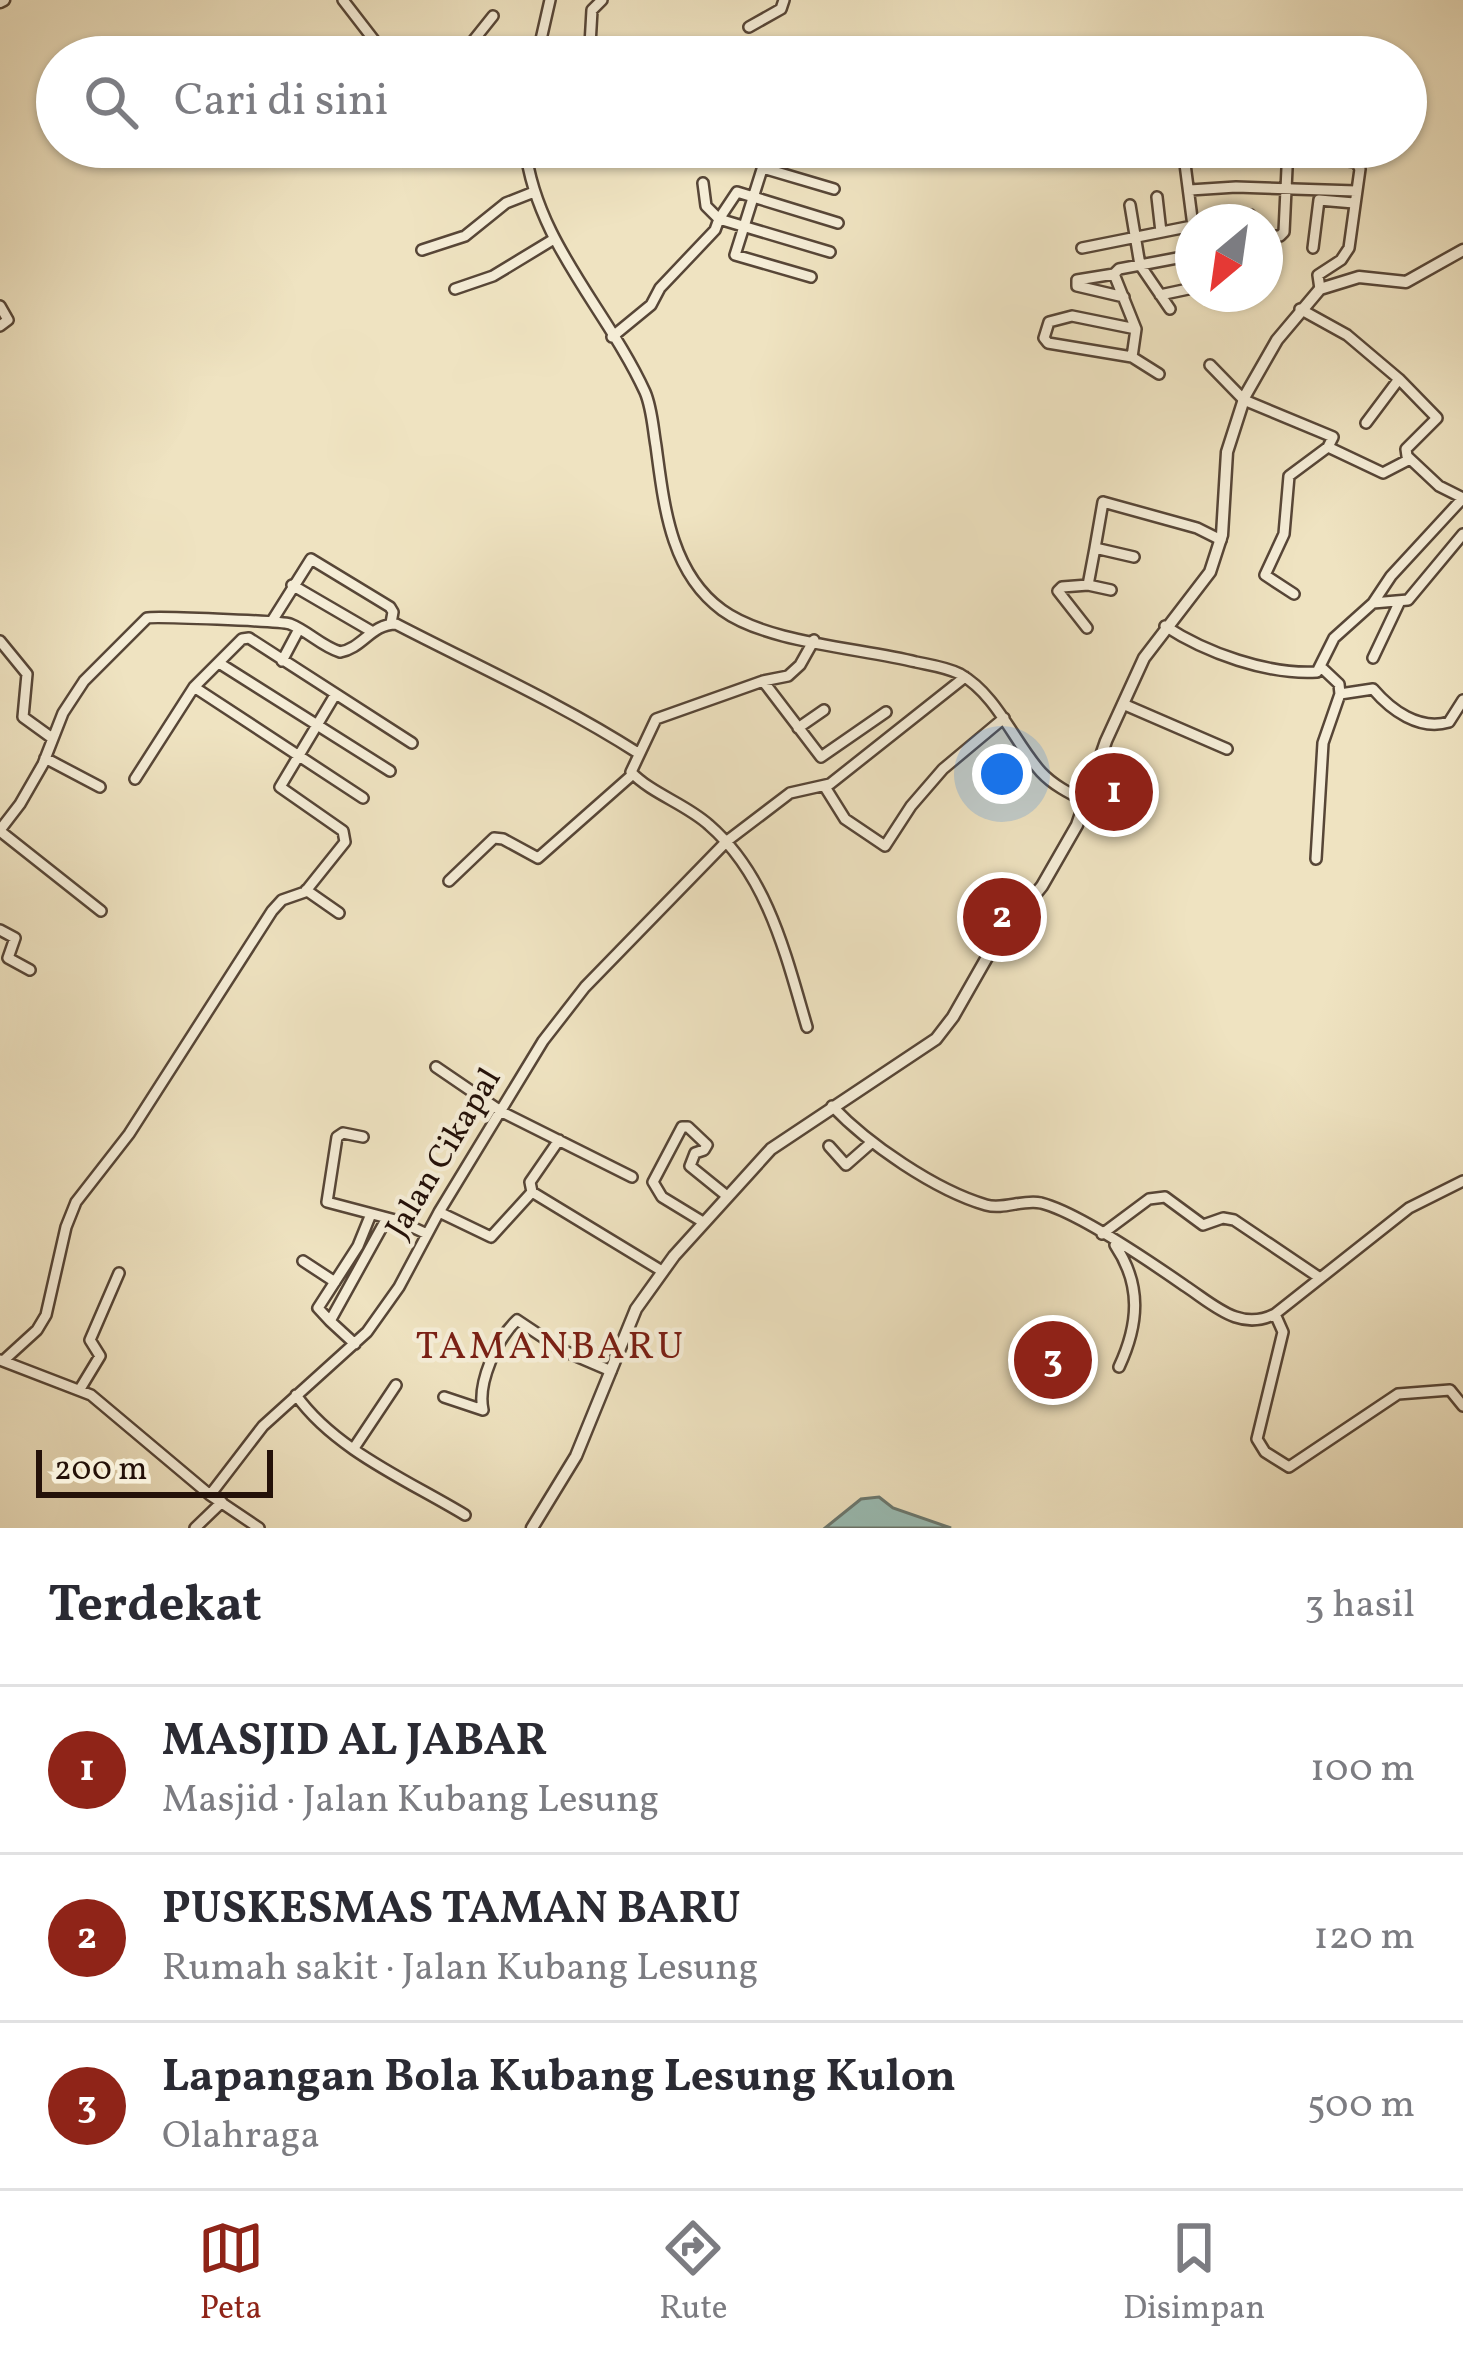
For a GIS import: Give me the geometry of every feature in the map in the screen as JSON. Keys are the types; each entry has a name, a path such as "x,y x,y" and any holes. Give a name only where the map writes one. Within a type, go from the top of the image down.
{"street":[{"path":"343,0 371,36"},
{"path":"541,36 550,0"},
{"path":"591,36 592,10 602,0"},
{"path":"749,27 781,9 784,0"},
{"path":"477,36 493,16"},
{"path":"529,168 554,239 647,398 663,501 685,571 722,610 758,631 944,668 965,677 1004,718 1041,773 1087,802"},
{"path":"811,277 738,258 735,251 763,168 834,189"},
{"path":"1186,168 1191,204"},
{"path":"1283,226 1288,168"},
{"path":"1320,289 1318,275 1342,260 1349,248 1359,168"},
{"path":"704,183 706,206 719,219 830,252"},
{"path":"1190,190 1287,188 1355,197"},
{"path":"422,250 465,236 506,203 534,191"},
{"path":"613,337 651,305 664,284 710,239 733,194 838,223"},
{"path":"1157,197 1161,232"},
{"path":"1313,248 1319,200 1355,197"},
{"path":"1130,205 1140,266 1170,309"},
{"path":"1082,248 1175,229"},
{"path":"455,289 494,276 554,239"},
{"path":"532,1528 576,1456 636,1309 662,1270 771,1149 936,1040 994,945 1042,886 1087,802 1144,658 1210,572 1221,540 1226,452 1244,400 1300,309 1320,289 1359,277 1406,282 1463,250"},
{"path":"1124,297 1077,286 1077,280 1175,259"},
{"path":"1114,274 1136,329 1132,357"},
{"path":"1160,295 1175,292"},
{"path":"0,305 8,318 0,326"},
{"path":"1166,626 1195,644 1254,663 1311,673 1321,667 1334,638 1373,603 1391,576 1463,498 1439,486 1406,449 1437,418 1347,334 1300,309"},
{"path":"1136,329 1069,315 1049,322 1044,338 1048,343 1132,357 1160,374"},
{"path":"1210,365 1244,400 1330,433 1334,440 1288,476 1284,534 1265,574 1294,594"},
{"path":"1366,423 1399,379"},
{"path":"1328,447 1383,473 1410,458"},
{"path":"1088,585 1105,502 1221,540"},
{"path":"1415,529 1425,540"},
{"path":"1373,603 1408,599 1463,534"},
{"path":"1095,548 1135,557"},
{"path":"267,621 313,559 390,607 391,623"},
{"path":"292,585 371,631"},
{"path":"1087,628 1058,591 1088,585 1112,590"},
{"path":"1373,658 1400,602"},
{"path":"101,911 0,831 20,805 84,681 147,618 156,615 196,621 267,621 298,629 340,652 391,623 524,686 638,753"},
{"path":"282,661 298,629"},
{"path":"135,779 194,687 245,638 412,742"},
{"path":"449,881 494,838 538,858 632,775 656,719 781,679 794,672 814,640"},
{"path":"0,641 28,674 23,717 52,738"},
{"path":"219,662 390,771"},
{"path":"1316,859 1323,743 1340,694 1339,684 1321,667"},
{"name":"Jalan Cikapal","path":"211,1495 245,1446 355,1344 399,1287 558,1017 727,841 790,793 825,788 965,677"},
{"path":"763,681 822,757 886,712"},
{"path":"194,687 363,798"},
{"path":"1340,694 1373,689 1390,710 1436,726 1453,719 1463,700"},
{"path":"259,1528 80,1389 2,1360 38,1330 46,1315 76,1202 129,1134 272,911 282,900 306,890 345,836 280,787 335,695"},
{"path":"1123,704 1227,749"},
{"path":"798,728 824,710"},
{"path":"825,788 844,819 885,846 904,814 943,769 1004,718"},
{"path":"45,758 100,787"},
{"path":"632,775 698,815 727,841 773,917 807,1028"},
{"path":"306,890 339,913"},
{"path":"0,930 15,938 8,958 30,970"},
{"path":"436,1067 502,1112 632,1177"},
{"path":"832,1106 871,1144 985,1205 1040,1203 1102,1234 1229,1315 1255,1322 1275,1314 1409,1208 1463,1181"},
{"path":"704,1222 662,1197 653,1182 682,1127 688,1126 706,1145 694,1153 690,1166 727,1196"},
{"path":"363,1137 343,1133 337,1137 326,1200 427,1234"},
{"path":"559,1140 530,1183 532,1192 662,1270"},
{"path":"829,1146 846,1165 871,1144"},
{"path":"439,1212 491,1237 532,1192"},
{"path":"1102,1234 1149,1199 1165,1197 1204,1225 1223,1218 1234,1220 1320,1278"},
{"path":"355,1344 318,1308 360,1243 370,1214"},
{"path":"330,1321 387,1219"},
{"path":"1102,1234 1118,1247 1136,1288 1134,1323 1119,1366"},
{"path":"303,1261 335,1282"},
{"path":"80,1389 100,1356 90,1340 119,1273"},
{"path":"1275,1314 1283,1332 1257,1439 1282,1466 1306,1458 1398,1394 1450,1390 1463,1406"},
{"path":"444,1396 483,1410 484,1378 515,1320 562,1350 611,1371"},
{"path":"354,1448 396,1385"},
{"path":"296,1395 310,1414 354,1448 465,1515"},
{"path":"196,1528 222,1502"}],"water":[{"path":"879,1497 893,1508 951,1528 825,1528 861,1499"}],"place":[{"name":"MASJID AL JABAR","path":"1114,792"},
{"name":"PUSKESMAS TAMAN BARU","path":"1002,917"},
{"name":"Lapangan Bola Kubang Lesung Kulon","path":"1053,1360"}],"district":[{"name":"TAMANBARU","path":"551,1348"}]}
